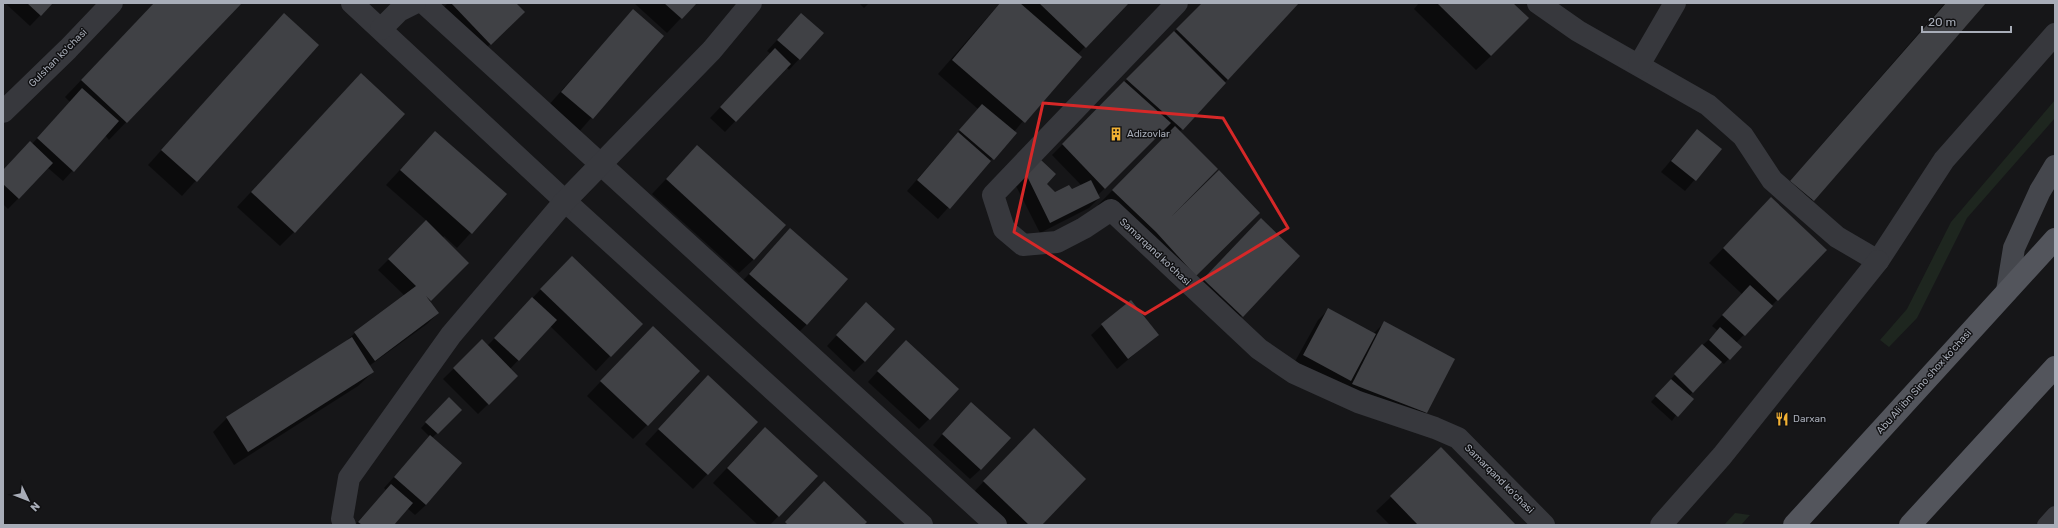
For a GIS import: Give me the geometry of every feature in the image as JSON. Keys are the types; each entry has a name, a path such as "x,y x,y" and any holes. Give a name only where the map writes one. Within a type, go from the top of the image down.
{"main road":[{"name":"Abu Ali ibn Sino shox ko'chasi","path":"1794,525 2055,239"},
{"path":"1910,525 2054,369"}],"street":[{"name":"Gulshan ko'chasi","path":"3,112 68,49 112,3"},
{"path":"352,3 565,201 922,525"},
{"path":"381,29 399,11 415,3"},
{"path":"424,3 996,525"},
{"path":"345,525 342,519 349,478 451,335 565,201 602,165 712,50 752,3"},
{"name":"Samarqand ko'chasi","path":"1177,3 993,195 1004,229 1023,245 1057,242 1084,228 1111,210 1259,349 1294,373 1351,399 1435,428 1458,438 1544,525"},
{"path":"1538,3 1578,31 1708,105 1743,136 1772,180 1837,237 1878,261"},
{"path":"1639,65 1675,3"},
{"path":"1661,525 1722,456 1878,261 1944,160 2055,34"},
{"path":"2007,291 2014,248 2040,191 2055,166"}],"lane":[{"path":"2044,525 2055,514"}],"highlighted area":[{"path":"1043,103 1223,118 1288,228 1145,314 1014,232"}],"shaded area":[{"path":"2055,100 2055,118 1967,218 1917,318 1889,347 1880,340 1907,309 1951,222"},
{"path":"1735,513 1750,515 1741,525 1724,525"}],"building":[{"path":"27,3 53,3 41,16"},
{"path":"154,3 242,3 127,123 81,80"},
{"path":"451,3 516,3 525,12 491,45"},
{"path":"664,3 697,3 682,19"},
{"path":"1000,3 1020,3 1082,57 1025,123 952,60"},
{"path":"1039,3 1129,3 1086,48"},
{"path":"1202,3 1299,3 1228,80 1176,29"},
{"path":"1437,3 1513,3 1529,18 1491,56"},
{"path":"1946,3 1986,3 1814,201 1790,181"},
{"path":"633,9 664,36 593,119 561,92"},
{"path":"284,13 319,45 197,182 161,150"},
{"path":"801,13 824,33 800,60 777,40"},
{"path":"1174,31 1226,83 1183,130 1126,79"},
{"path":"775,48 791,64 736,122 720,107"},
{"path":"361,73 405,114 295,233 251,192"},
{"name":"Adizovlar","path":"1124,81 1171,123 1105,189 1062,144"},
{"path":"82,88 119,121 74,172 37,138"},
{"path":"982,104 1017,133 994,160 959,130"},
{"path":"1175,126 1218,169 1172,216 1219,170 1260,213 1196,276 1156,232 1112,190"},
{"path":"1697,129 1722,149 1696,181 1671,161"},
{"path":"435,131 507,194 472,234 400,170"},
{"path":"958,132 991,161 950,209 917,180"},
{"path":"30,141 53,163 19,199 3,184 3,170"},
{"path":"697,145 786,225 754,260 666,179"},
{"path":"1041,160 1056,174 1047,184 1055,192 1069,185 1072,189 1091,180 1100,198 1050,223 1025,172"},
{"path":"1771,197 1827,250 1778,301 1723,248"},
{"path":"1261,218 1300,256 1243,317 1203,279"},
{"path":"426,220 469,263 431,301 426,296 439,313 375,361 354,332 416,286 388,259"},
{"path":"790,228 848,279 807,325 749,274"},
{"path":"572,256 643,324 611,357 540,289"},
{"path":"1750,285 1773,306 1745,336 1722,315"},
{"path":"532,297 557,320 519,361 494,338"},
{"path":"1131,300 1159,335 1128,359 1101,324"},
{"path":"866,302 895,329 865,362 836,335"},
{"path":"1328,308 1376,334 1351,381 1303,355"},
{"path":"1384,321 1455,359 1427,413 1352,384"},
{"path":"653,326 700,371 648,426 600,381"},
{"path":"1720,327 1742,347 1730,360 1709,340"},
{"path":"352,337 374,372 248,452 226,417"},
{"path":"482,339 518,376 489,405 453,368"},
{"path":"906,340 959,389 930,420 877,371"},
{"path":"1702,344 1722,362 1693,393 1674,374"},
{"path":"708,375 758,422 708,475 658,429"},
{"path":"1671,379 1694,399 1678,417 1655,396"},
{"path":"449,397 462,410 438,434 425,422"},
{"path":"971,402 1011,438 981,470 942,434"},
{"path":"765,427 818,476 779,517 727,468"},
{"path":"1034,428 1086,479 1042,525 1029,525 983,481"},
{"path":"430,435 462,463 426,505 394,477"},
{"path":"1441,447 1516,525 1418,525 1390,496"},
{"path":"824,481 867,522 864,525 788,525 785,522"},
{"path":"391,484 413,503 394,525 362,525 358,522"}],"place":[{"name":"Adizovlar","path":"1116,134"},
{"name":"Darxan","path":"1782,419"}]}
